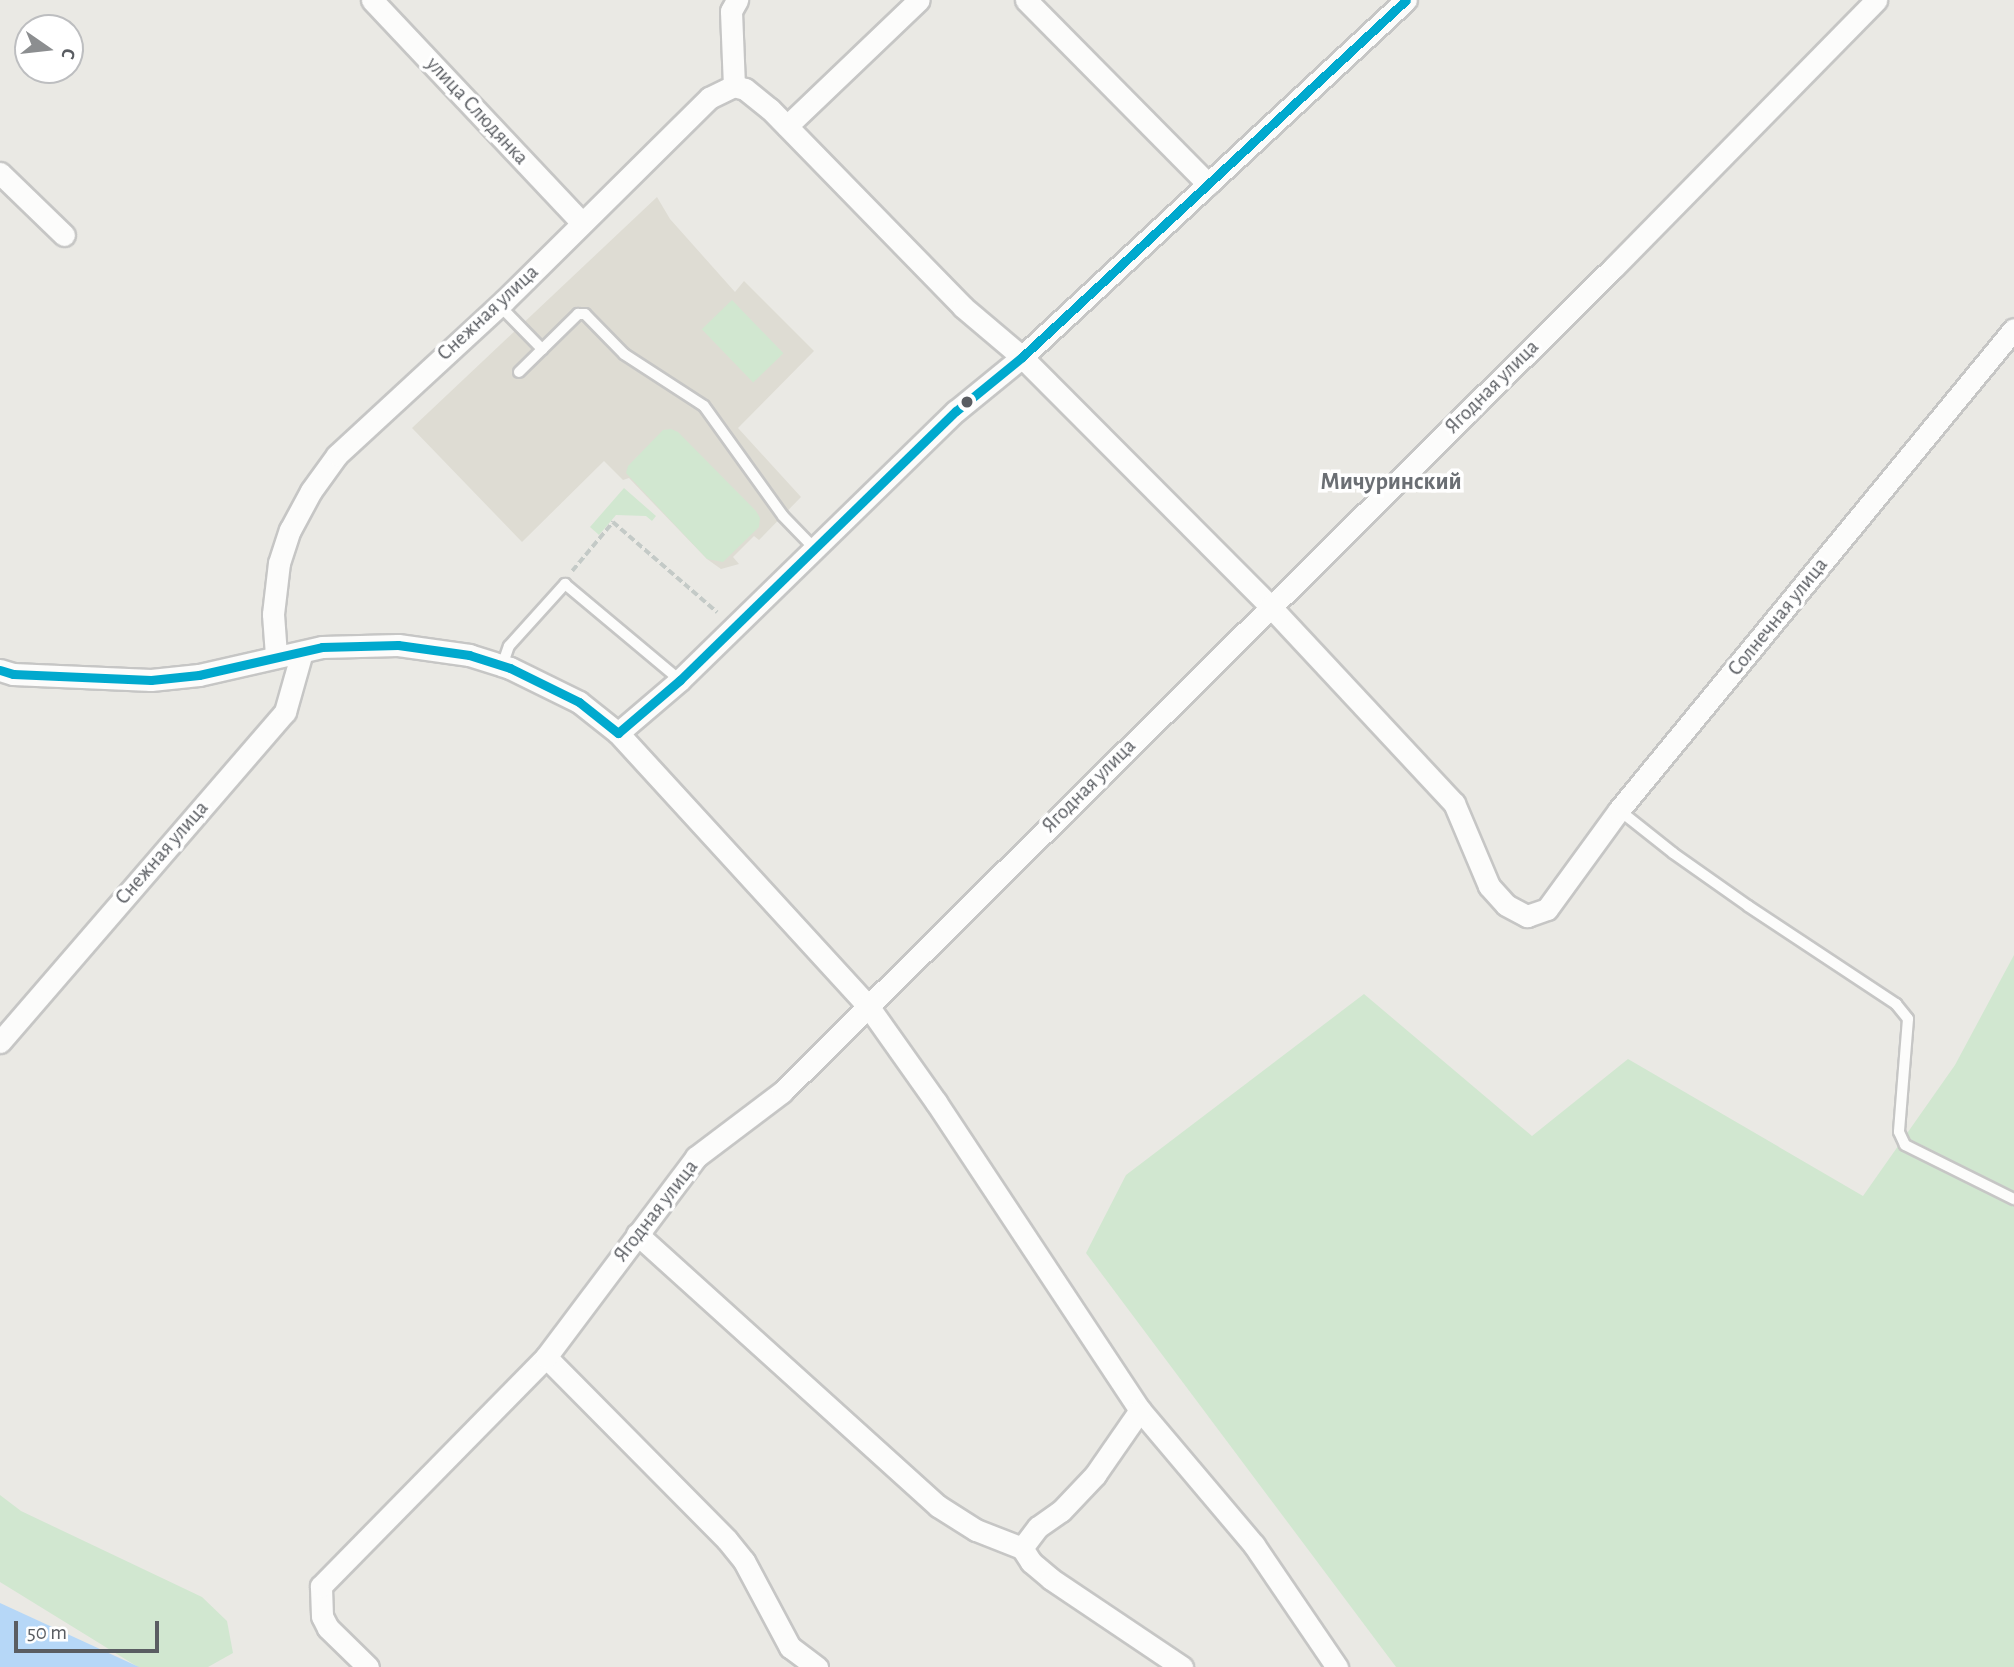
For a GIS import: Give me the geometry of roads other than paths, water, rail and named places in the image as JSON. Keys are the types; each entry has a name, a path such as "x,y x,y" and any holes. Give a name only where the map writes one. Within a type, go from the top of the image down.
{"street":[{"name":"улица Слюдянка","path":"372,0 582,223"},
{"path":"737,0 731,11 734,86 755,96 787,126 963,307 1023,357 1270,606"},
{"path":"787,126 919,0"},
{"path":"1026,0 1208,184"},
{"path":"618,733 680,680 956,411 1023,357 1406,0"},
{"name":"Ягодная улица","path":"368,1667 328,1628 322,1616 321,1586 546,1357 696,1157 782,1092 1614,267 1876,0"},
{"name":"Снежная улица","path":"276,655 273,614 279,563 290,530 311,491 337,455 499,305 709,98 734,86"},
{"path":"0,173 64,235"},
{"name":"Солнечная улица","path":"1270,606 1454,803 1489,886 1506,905 1527,916 1547,909 1619,810 2014,329"},
{"path":"0,670 13,674 151,680 199,675 276,655 322,647 398,645 469,655 502,666 579,702 618,733 868,1006 944,1114 1140,1410 1254,1545 1337,1667"},
{"name":"Снежная улица","path":"0,1042 285,712 302,652"},
{"path":"637,1234 938,1506 976,1530 1023,1548 1031,1562 1051,1579 1182,1667"},
{"path":"546,1357 727,1540 744,1561 790,1647 817,1667"},
{"path":"1023,1548 1038,1527 1061,1511 1095,1475 1140,1410"}],"lane":[{"path":"499,305 542,349"},
{"path":"519,372 579,314 585,314 624,354 704,406 783,516 815,549"},
{"path":"502,666 509,646 565,583 680,680"},
{"path":"1619,810 1727,891 1896,1004 1908,1019 1899,1132 1905,1145 2014,1199"}],"water":[{"path":"0,1603 139,1667 0,1667"}],"district":[{"name":"Мичуринский","path":"1391,483"}]}
